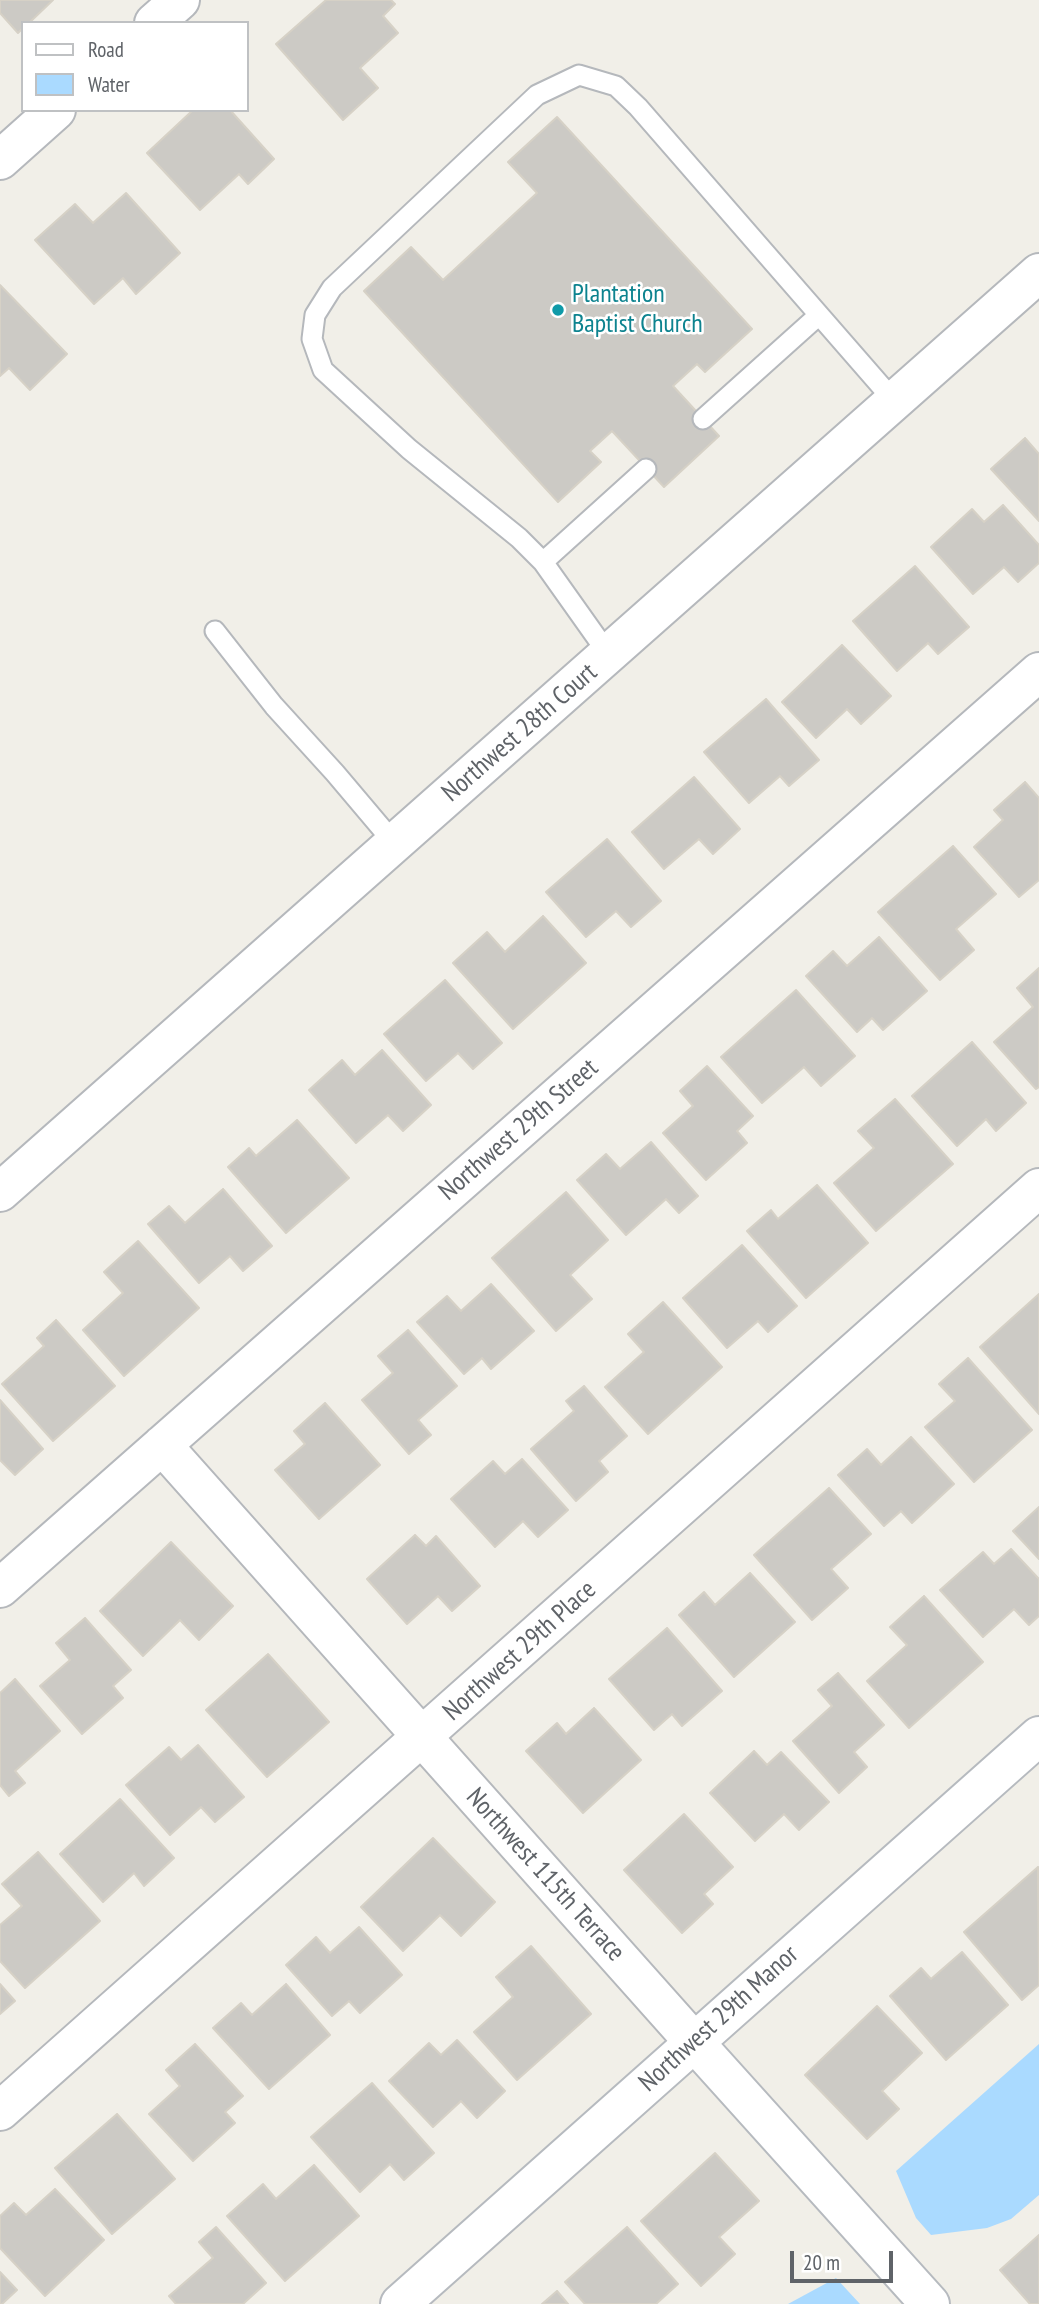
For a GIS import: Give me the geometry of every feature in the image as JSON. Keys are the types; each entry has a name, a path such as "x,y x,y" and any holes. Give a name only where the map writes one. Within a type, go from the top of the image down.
{"street":[{"path":"156,21 180,0"},
{"path":"0,160 54,112"},
{"name":"Northwest 28th Court","path":"0,1192 1039,273"},
{"name":"Northwest 29th Street","path":"0,1588 1039,672"},
{"name":"Northwest 29th Place","path":"0,2111 1039,1188"},
{"name":"Northwest 115th Terrace","path":"162,1445 930,2304"},
{"name":"Northwest 29th Manor","path":"400,2304 1039,1735"}],"lane":[{"path":"609,655 543,562 519,538 409,449 324,370 312,340 315,315 332,288 537,94 579,75 616,86 638,107 895,402"},
{"path":"703,419 819,315"},
{"path":"543,562 646,469"},
{"path":"215,631 274,706 395,844"}],"water":[{"path":"1039,2044 1039,2195 1011,2219 987,2228 931,2235 916,2218 896,2171"},
{"path":"836,2278 860,2304 788,2304"}],"building":[{"path":"0,0 53,0 31,21 21,21 21,30 18,33 0,13"},
{"path":"326,0 391,0 395,4 383,16 398,33 360,68 378,88 343,120 276,44"},
{"path":"191,112 232,112 274,159 248,184 239,174 200,210 147,153"},
{"name":"Plantation Baptist Church","path":"557,117 752,329 705,372 697,364 673,386 719,436 664,487 612,431 590,451 601,462 558,502 364,291 411,247 443,280 537,193 508,162"},
{"path":"126,193 180,253 136,294 123,278 94,304 35,240 75,204 93,223"},
{"path":"0,285 67,354 30,390 9,368 0,376"},
{"path":"1025,438 1039,454 1039,521 991,469"},
{"path":"1003,505 1039,545 1039,563 1018,582 1004,567 973,594 931,547 972,509 984,522"},
{"path":"915,566 969,627 938,654 928,643 897,671 853,621"},
{"path":"842,645 891,696 861,724 847,709 816,738 782,702"},
{"path":"766,699 819,760 789,786 780,776 749,803 704,752"},
{"path":"694,777 740,829 713,854 699,839 664,869 632,832"},
{"path":"1025,782 1039,798 1039,880 1019,897 974,847 1003,820 994,810"},
{"path":"607,839 661,901 631,927 616,911 586,937 546,892"},
{"path":"953,846 996,894 956,929 974,950 940,980 878,912"},
{"path":"543,916 586,963 513,1029 453,963 487,932 505,952"},
{"path":"879,937 927,991 883,1030 872,1018 857,1032 806,976 833,951 847,966"},
{"path":"1039,968 1039,1087 1036,1089 994,1042 1033,1007 1017,988"},
{"path":"445,980 502,1043 473,1069 458,1053 426,1081 384,1034"},
{"path":"796,990 855,1056 821,1086 804,1067 762,1103 721,1057"},
{"path":"972,1042 1026,1103 996,1131 986,1119 957,1146 912,1096"},
{"path":"382,1050 431,1105 403,1131 388,1115 356,1143 309,1090 342,1060 355,1075"},
{"path":"707,1066 753,1116 737,1131 747,1143 706,1180 663,1133 693,1106 680,1091"},
{"path":"895,1099 953,1164 876,1231 834,1183 874,1148 858,1131"},
{"path":"297,1120 349,1178 286,1233 228,1167 249,1148 256,1156"},
{"path":"651,1142 698,1196 679,1213 666,1199 626,1235 577,1180 606,1154 620,1169"},
{"path":"817,1185 868,1243 806,1298 747,1231 771,1210 778,1219"},
{"path":"223,1189 272,1246 243,1271 230,1256 199,1283 148,1224 169,1206 185,1223"},
{"path":"566,1192 608,1240 570,1275 592,1299 556,1331 492,1258"},
{"path":"138,1241 199,1308 124,1376 83,1330 123,1293 104,1272"},
{"path":"742,1245 797,1306 768,1332 758,1321 727,1348 683,1298"},
{"path":"491,1284 534,1331 491,1369 482,1358 464,1374 417,1322 447,1296 461,1311"},
{"path":"1039,1294 1039,1414 980,1347"},
{"path":"663,1302 722,1367 648,1434 605,1387 644,1352 628,1334"},
{"path":"56,1320 115,1386 53,1441 2,1384 44,1346 37,1338"},
{"path":"408,1330 457,1386 418,1420 431,1435 409,1454 362,1400 393,1373 378,1356"},
{"path":"968,1358 1032,1430 974,1482 925,1427 955,1401 939,1384"},
{"path":"584,1386 627,1436 599,1461 608,1472 576,1501 531,1449 574,1411 566,1401"},
{"path":"0,1400 43,1449 15,1475 0,1460"},
{"path":"325,1403 380,1465 319,1519 275,1470 305,1444 294,1431"},
{"path":"911,1437 954,1484 912,1523 901,1511 884,1526 838,1475 867,1449 881,1465"},
{"path":"522,1459 568,1510 538,1537 523,1521 495,1547 451,1499 493,1461 505,1474"},
{"path":"829,1488 871,1534 831,1569 848,1588 812,1620 754,1555"},
{"path":"1039,1507 1039,1559 1013,1531"},
{"path":"415,1535 426,1546 436,1536 480,1586 452,1611 438,1596 407,1624 367,1579"},
{"path":"171,1542 233,1606 199,1640 180,1620 143,1656 100,1611"},
{"path":"1011,1549 1039,1579 1039,1616 1029,1625 1014,1609 983,1637 940,1590 983,1552 994,1564"},
{"path":"750,1573 795,1622 734,1677 679,1615 704,1592 715,1605"},
{"path":"924,1596 983,1662 909,1728 867,1681 907,1645 890,1627"},
{"path":"85,1618 131,1670 113,1686 123,1698 82,1734 40,1686 70,1660 56,1643"},
{"path":"667,1628 722,1691 682,1726 672,1714 654,1730 609,1679"},
{"path":"268,1654 329,1722 267,1777 206,1710"},
{"path":"838,1673 884,1725 854,1752 867,1767 839,1793 793,1741 832,1706 818,1690"},
{"path":"15,1679 60,1731 15,1771 25,1783 9,1796 0,1785 0,1693"},
{"path":"594,1708 641,1760 583,1813 526,1751 557,1723 566,1734"},
{"path":"198,1745 244,1797 215,1822 201,1807 170,1835 126,1785 169,1747 181,1760"},
{"path":"754,1751 767,1765 781,1752 829,1802 799,1830 784,1814 755,1841 710,1793"},
{"path":"120,1799 174,1858 144,1886 134,1873 103,1902 60,1854"},
{"path":"684,1814 733,1867 704,1894 713,1904 682,1933 624,1870"},
{"path":"433,1838 495,1902 461,1936 440,1915 403,1951 361,1907"},
{"path":"38,1852 100,1921 25,1988 0,1961 0,1925 22,1906 2,1884"},
{"path":"1038,1867 1039,1985 1022,2000 964,1932"},
{"path":"359,1927 402,1975 360,2013 349,2001 332,2016 286,1965 316,1937 330,1953"},
{"path":"531,1946 591,2014 517,2080 474,2032 513,1997 496,1977"},
{"path":"962,1952 1008,2005 946,2060 890,1996 921,1968 931,1979"},
{"path":"0,1984 15,2001 0,2014"},
{"path":"286,1984 330,2035 269,2089 213,2028 241,2003 252,2015"},
{"path":"877,2006 922,2053 882,2091 899,2109 867,2139 805,2075"},
{"path":"457,2040 505,2091 477,2118 461,2101 433,2127 389,2081 429,2043 441,2055"},
{"path":"195,2044 243,2096 225,2112 235,2123 193,2161 149,2114 180,2086 166,2070"},
{"path":"372,2083 434,2153 404,2180 390,2164 360,2192 311,2137"},
{"path":"117,2114 175,2179 112,2234 55,2168"},
{"path":"715,2153 759,2201 719,2237 735,2254 701,2286 641,2221"},
{"path":"314,2165 359,2216 285,2281 227,2216 263,2184 276,2199"},
{"path":"55,2189 104,2240 45,2296 0,2248 0,2216 14,2203 26,2215"},
{"path":"216,2227 266,2283 243,2304 176,2304 169,2296 213,2258 199,2242"},
{"path":"627,2227 678,2284 656,2304 585,2304 565,2282"},
{"path":"1039,2235 1039,2304 1030,2304 1000,2270"},
{"path":"0,2272 17,2290 2,2304 0,2304"},
{"path":"557,2291 568,2304 542,2304"}],"place":[{"name":"Plantation Baptist Church","path":"558,310"}]}
